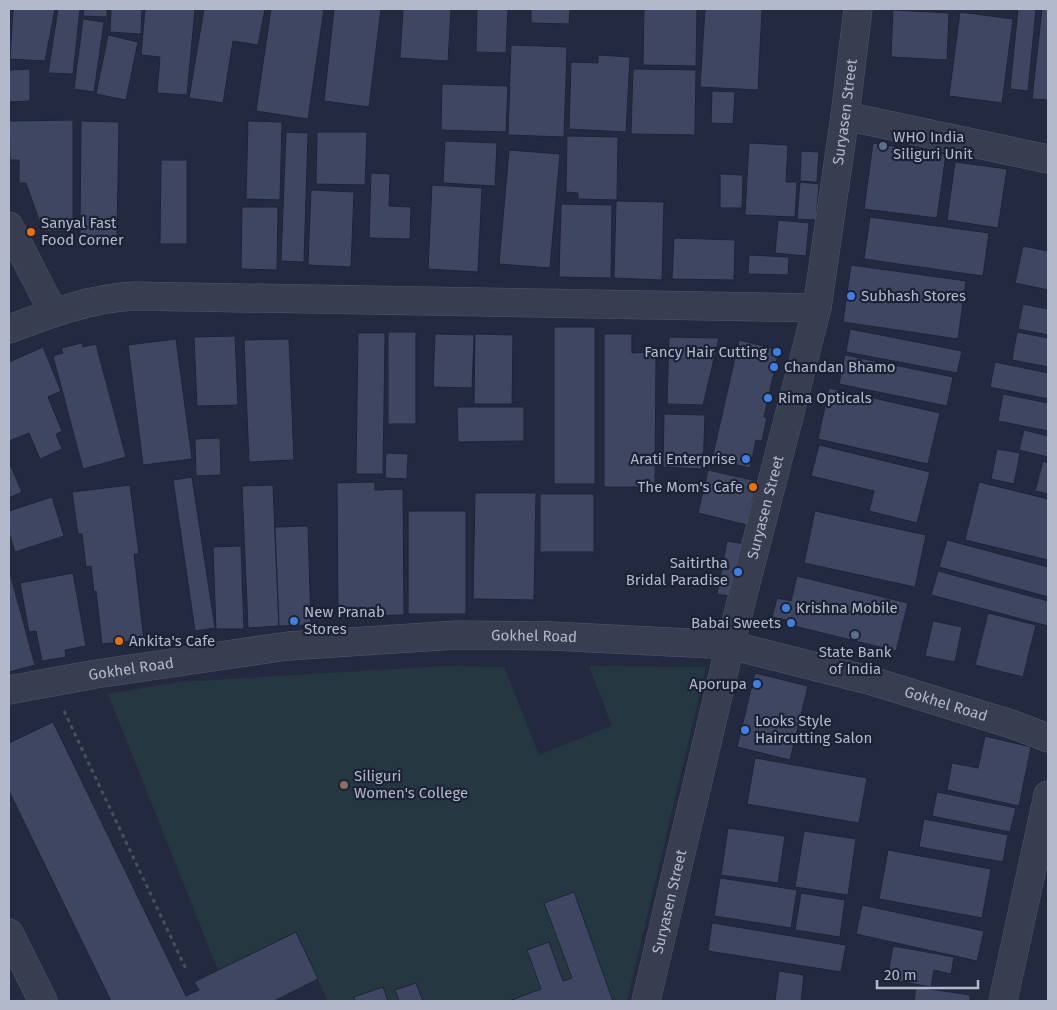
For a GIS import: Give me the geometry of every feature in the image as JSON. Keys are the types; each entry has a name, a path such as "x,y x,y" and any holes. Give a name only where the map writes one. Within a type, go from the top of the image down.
{"street":[{"name":"Suryasen Street","path":"646,1001 730,645 816,308 845,116 858,9"},
{"path":"845,116 1048,159"},
{"path":"9,226 53,312"},
{"path":"9,329 53,312 103,299 134,296 816,308"},
{"name":"Gokhel Road","path":"9,690 56,681 288,646 457,635 552,636 730,645 872,682 1014,725 1048,738"},
{"path":"1002,1001 1048,795"},
{"path":"9,933 43,1001"}],"path":[{"path":"56,681 60,702 186,969"}],"shaded area":[{"name":"Siliguri Women's College","path":"445,666 504,667 539,755 612,726 589,666 706,667 627,1001 613,1001 574,892 545,903 572,978 563,981 549,942 541,989 509,1001 423,1001 416,983 396,990 399,1001 388,1001 382,987 354,997 355,1001 328,1001 295,932 218,970 108,694 181,682"}],"building":[{"path":"13,9 55,9 45,61 10,59"},
{"path":"58,9 80,9 73,74 48,73"},
{"path":"84,9 107,9 107,17 83,16"},
{"path":"111,9 142,9 141,34 110,32"},
{"path":"145,9 195,9 187,95 157,93 160,57 141,55"},
{"path":"204,9 265,9 258,45 233,41 223,103 189,98"},
{"path":"271,9 324,9 308,119 256,111"},
{"path":"334,9 381,9 369,107 324,101"},
{"path":"403,9 451,9 448,61 400,58"},
{"path":"477,9 508,9 506,53 476,52"},
{"path":"531,9 570,9 569,24 531,23"},
{"path":"644,9 697,9 696,66 643,65"},
{"path":"705,9 762,9 758,90 700,87"},
{"path":"1018,9 1036,9 1028,91 1010,89"},
{"path":"1042,9 1048,9 1048,100 1032,99"},
{"path":"893,10 949,13 947,60 891,57"},
{"path":"960,12 1013,19 1002,103 949,96"},
{"path":"83,19 104,22 94,92 74,89"},
{"path":"108,35 138,42 126,100 96,94"},
{"path":"511,45 567,47 564,137 508,135"},
{"path":"598,55 630,57 626,132 569,129 571,62 598,63"},
{"path":"30,69 30,101 9,102 9,70"},
{"path":"633,69 696,70 695,135 631,134"},
{"path":"442,84 508,86 506,132 441,130"},
{"path":"712,91 735,92 733,124 711,123"},
{"path":"73,120 73,231 43,231 26,183 19,183 19,160 10,160 9,121"},
{"path":"81,121 119,122 117,236 97,242 80,235"},
{"path":"248,121 282,122 280,200 246,199"},
{"path":"286,132 308,133 304,262 281,261"},
{"path":"317,132 367,132 365,185 316,184"},
{"path":"567,136 618,137 617,200 578,199 578,193 566,192"},
{"path":"445,141 497,143 495,186 443,183"},
{"path":"749,143 788,145 786,182 797,182 795,217 745,215"},
{"path":"873,143 946,154 937,218 864,209"},
{"path":"509,150 560,154 550,268 499,264"},
{"path":"801,151 819,152 817,182 800,181"},
{"path":"161,160 187,160 187,244 160,244"},
{"path":"955,162 1007,169 998,228 947,220"},
{"path":"371,173 390,174 389,206 411,207 410,239 369,238"},
{"path":"720,174 743,175 742,208 720,208"},
{"path":"800,182 819,184 816,220 797,219"},
{"path":"432,185 482,188 478,272 428,269"},
{"path":"311,190 354,192 351,267 308,265"},
{"path":"616,201 664,202 662,280 614,278"},
{"path":"561,204 612,205 611,278 559,277"},
{"path":"242,207 278,207 277,270 241,269"},
{"path":"870,217 989,233 983,276 864,259"},
{"path":"778,220 809,223 806,256 775,253"},
{"path":"674,238 735,240 734,280 672,279"},
{"path":"1023,246 1048,251 1048,290 1015,283"},
{"path":"749,255 789,257 788,275 748,274"},
{"path":"851,265 966,281 958,339 843,322"},
{"path":"1023,304 1048,309 1048,335 1018,329"},
{"path":"554,327 595,327 595,484 554,484"},
{"path":"850,329 962,351 957,373 846,352"},
{"path":"388,332 416,332 416,424 388,424"},
{"path":"1017,332 1048,338 1048,367 1012,360"},
{"path":"358,333 385,333 383,474 356,474"},
{"path":"435,334 474,335 472,388 433,387"},
{"path":"475,334 513,335 512,404 474,404"},
{"path":"604,334 632,334 632,353 656,352 655,487 604,487"},
{"path":"235,336 238,405 197,406 194,337"},
{"path":"669,337 719,338 703,405 667,404"},
{"path":"176,339 192,459 143,465 128,345"},
{"path":"289,339 294,460 249,462 244,340"},
{"path":"739,340 779,350 764,417 767,418 762,441 756,440 750,468 712,459"},
{"path":"82,343 83,347 96,344 126,457 83,469 53,356 63,353 61,348"},
{"path":"43,347 61,391 48,397 62,431 56,434 62,449 40,459 29,433 9,441 9,362"},
{"path":"845,355 953,377 947,406 839,384"},
{"path":"995,362 1048,373 1048,399 990,387"},
{"path":"829,388 940,413 928,464 818,439"},
{"path":"1003,394 1048,403 1048,431 998,421"},
{"path":"457,407 524,407 524,441 458,442"},
{"path":"664,414 705,415 703,469 663,467"},
{"path":"1024,430 1048,436 1048,457 1019,450"},
{"path":"220,438 221,475 196,476 195,439"},
{"path":"819,445 930,472 917,523 869,511 874,491 811,476"},
{"path":"997,449 1020,453 1014,484 991,479"},
{"path":"386,453 408,454 407,479 385,478"},
{"path":"1043,461 1048,463 1048,494 1035,491"},
{"path":"9,462 22,492 9,498"},
{"path":"708,470 757,481 747,525 698,513"},
{"path":"192,477 215,628 195,631 173,480"},
{"path":"375,482 375,490 403,489 404,615 338,616 337,483"},
{"path":"979,482 1048,499 1048,560 965,540"},
{"path":"130,485 139,554 134,554 144,640 102,644 96,591 94,592 91,566 86,567 82,534 78,534 72,492"},
{"path":"273,485 279,626 248,628 242,486"},
{"path":"475,493 536,493 534,600 473,599"},
{"path":"540,494 594,494 594,552 540,552"},
{"path":"52,497 64,536 15,552 9,533 9,511"},
{"path":"408,511 466,511 466,614 408,614"},
{"path":"815,511 926,535 915,587 804,563"},
{"path":"308,526 311,625 279,626 275,527"},
{"path":"947,540 1048,567 1048,597 939,567"},
{"path":"727,541 745,544 735,597 717,594"},
{"path":"241,546 244,629 216,629 213,547"},
{"path":"9,570 35,665 9,672"},
{"path":"938,571 1048,601 1048,626 931,595"},
{"path":"73,573 86,646 65,650 66,657 42,661 36,631 29,632 20,583"},
{"path":"797,576 908,603 896,651 786,624 786,620 772,617 777,598 791,601"},
{"path":"988,613 1036,625 1023,677 975,665"},
{"path":"933,621 962,627 955,662 925,656"},
{"path":"755,673 808,686 790,760 737,747"},
{"path":"53,722 186,996 199,990 194,982 296,932 318,979 274,1001 111,1001 9,791 9,743"},
{"path":"985,736 1031,747 1019,806 947,790 952,763 978,768"},
{"path":"755,758 867,778 859,823 747,804"},
{"path":"937,792 1016,808 1010,832 932,816"},
{"path":"924,819 1008,835 1003,862 919,847"},
{"path":"728,828 785,836 778,883 721,875"},
{"path":"804,831 856,839 848,895 795,887"},
{"path":"888,850 991,869 982,918 879,899"},
{"path":"720,878 797,890 791,928 714,916"},
{"path":"574,892 613,1001 509,1001 541,989 527,950 549,942 563,981 572,978 544,903"},
{"path":"801,893 845,900 840,937 795,930"},
{"path":"862,905 984,931 977,961 856,934"},
{"path":"712,923 846,945 841,972 708,951"},
{"path":"893,946 954,957 951,974 934,970 931,987 887,979"},
{"path":"779,971 804,975 801,1001 775,1001"},
{"path":"416,983 423,1001 399,1001 395,990"},
{"path":"383,987 388,1001 355,1001 354,997"},
{"path":"916,987 970,995 970,1001 914,1001"}],"place":[{"name":"WHO India Siliguri Unit","path":"883,146"},
{"name":"Sanyal Fast Food Corner","path":"31,232"},
{"name":"Subhash Stores","path":"851,296"},
{"name":"Fancy Hair Cutting","path":"777,352"},
{"name":"Chandan Bhamo","path":"774,367"},
{"name":"Rima Opticals","path":"768,398"},
{"name":"Arati Enterprise","path":"746,459"},
{"name":"The Mom's Cafe","path":"753,487"},
{"name":"Saitirtha Bridal Paradise","path":"738,572"},
{"name":"Krishna Mobile","path":"786,608"},
{"name":"New Pranab Stores","path":"294,621"},
{"name":"Babai Sweets","path":"791,623"},
{"name":"State Bank of India","path":"855,635"},
{"name":"Ankita's Cafe","path":"119,641"},
{"name":"Aporupa","path":"757,684"},
{"name":"Looks Style Haircutting Salon","path":"745,730"},
{"name":"Siliguri Women's College","path":"344,785"}]}
